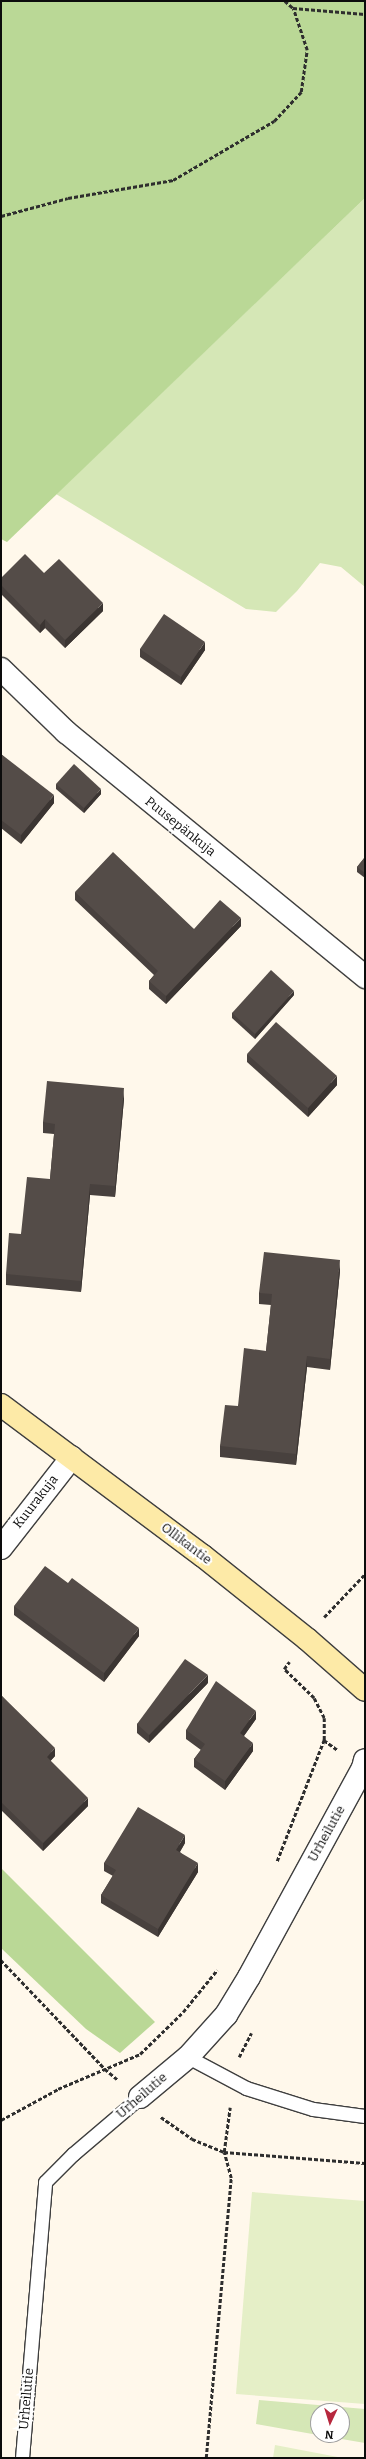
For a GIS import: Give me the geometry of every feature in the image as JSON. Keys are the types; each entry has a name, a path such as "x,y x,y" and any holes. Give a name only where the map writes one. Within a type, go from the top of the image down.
{"street":[{"name":"Puusepänkuja","path":"1,669 90,752 365,977"},
{"name":"Ollikantie","path":"1,1405 72,1457 301,1634 365,1690"},
{"name":"Kuurakuja","path":"1,1548 72,1457"},
{"name":"Urheilutie","path":"140,2097 188,2057 226,2015 249,1977 363,1768 365,1760"}],"lane":[{"path":"188,2057 246,2088 313,2109 365,2116"},
{"name":"Urheilutie","path":"22,2458 45,2182 73,2154 140,2097"}],"path":[{"path":"1,216 68,198 173,180 274,121 301,92 307,50 292,8 285,1"},
{"path":"292,8 365,14"},
{"path":"329,1611 365,1574"},
{"path":"275,1865 316,1763 324,1740 325,1729 324,1718 314,1698 284,1668"},
{"path":"1,1960 105,2069 140,2097 169,2124 192,2139 224,2152 365,2163"},
{"path":"1,2120 58,2089 140,2054 183,2012 220,1966"},
{"path":"206,2458 231,2178 224,2152"}],"green space":[{"path":"1,1 365,1 365,198 7,542 1,539"},
{"path":"365,198 365,587 341,567 320,563 297,591 276,612 246,609 56,494"},
{"path":"1,1868 155,2022 120,2053 86,2029 1,1948"},
{"path":"252,2192 365,2201 365,2404 236,2394"},
{"path":"259,2400 310,2404 310,2434 256,2424"},
{"path":"350,2408 365,2409 365,2443 350,2440"},
{"path":"275,2445 343,2458 273,2458"}],"building":[{"path":"25,554 44,573 59,559 103,603 65,640 45,619 40,625 1,585 1,578"},
{"path":"164,614 205,642 181,677 140,649"},
{"path":"1,754 54,795 21,835 1,820"},
{"path":"74,764 101,789 84,808 56,784"},
{"path":"113,852 194,929 220,900 241,918 166,996 149,981 158,971 75,892"},
{"path":"365,857 365,873 357,867"},
{"path":"271,970 294,991 255,1034 232,1013"},
{"path":"276,1022 337,1076 308,1108 247,1054"},
{"path":"47,1081 124,1088 115,1186 90,1184 81,1281 6,1274 9,1233 21,1234 27,1177 50,1179 55,1124 43,1122"},
{"path":"264,1252 340,1260 330,1359 307,1356 296,1454 220,1446 225,1405 238,1406 244,1348 266,1351 272,1294 259,1293"},
{"path":"45,1566 68,1583 72,1578 139,1628 104,1673 14,1606"},
{"path":"185,1659 208,1675 149,1735 137,1724"},
{"path":"216,1681 256,1711 240,1733 253,1743 225,1781 194,1759 205,1744 186,1730"},
{"path":"1,1695 55,1748 47,1757 88,1798 43,1843 1,1802"},
{"path":"138,1807 185,1835 176,1850 198,1863 158,1929 101,1895 116,1870 104,1863"}]}
